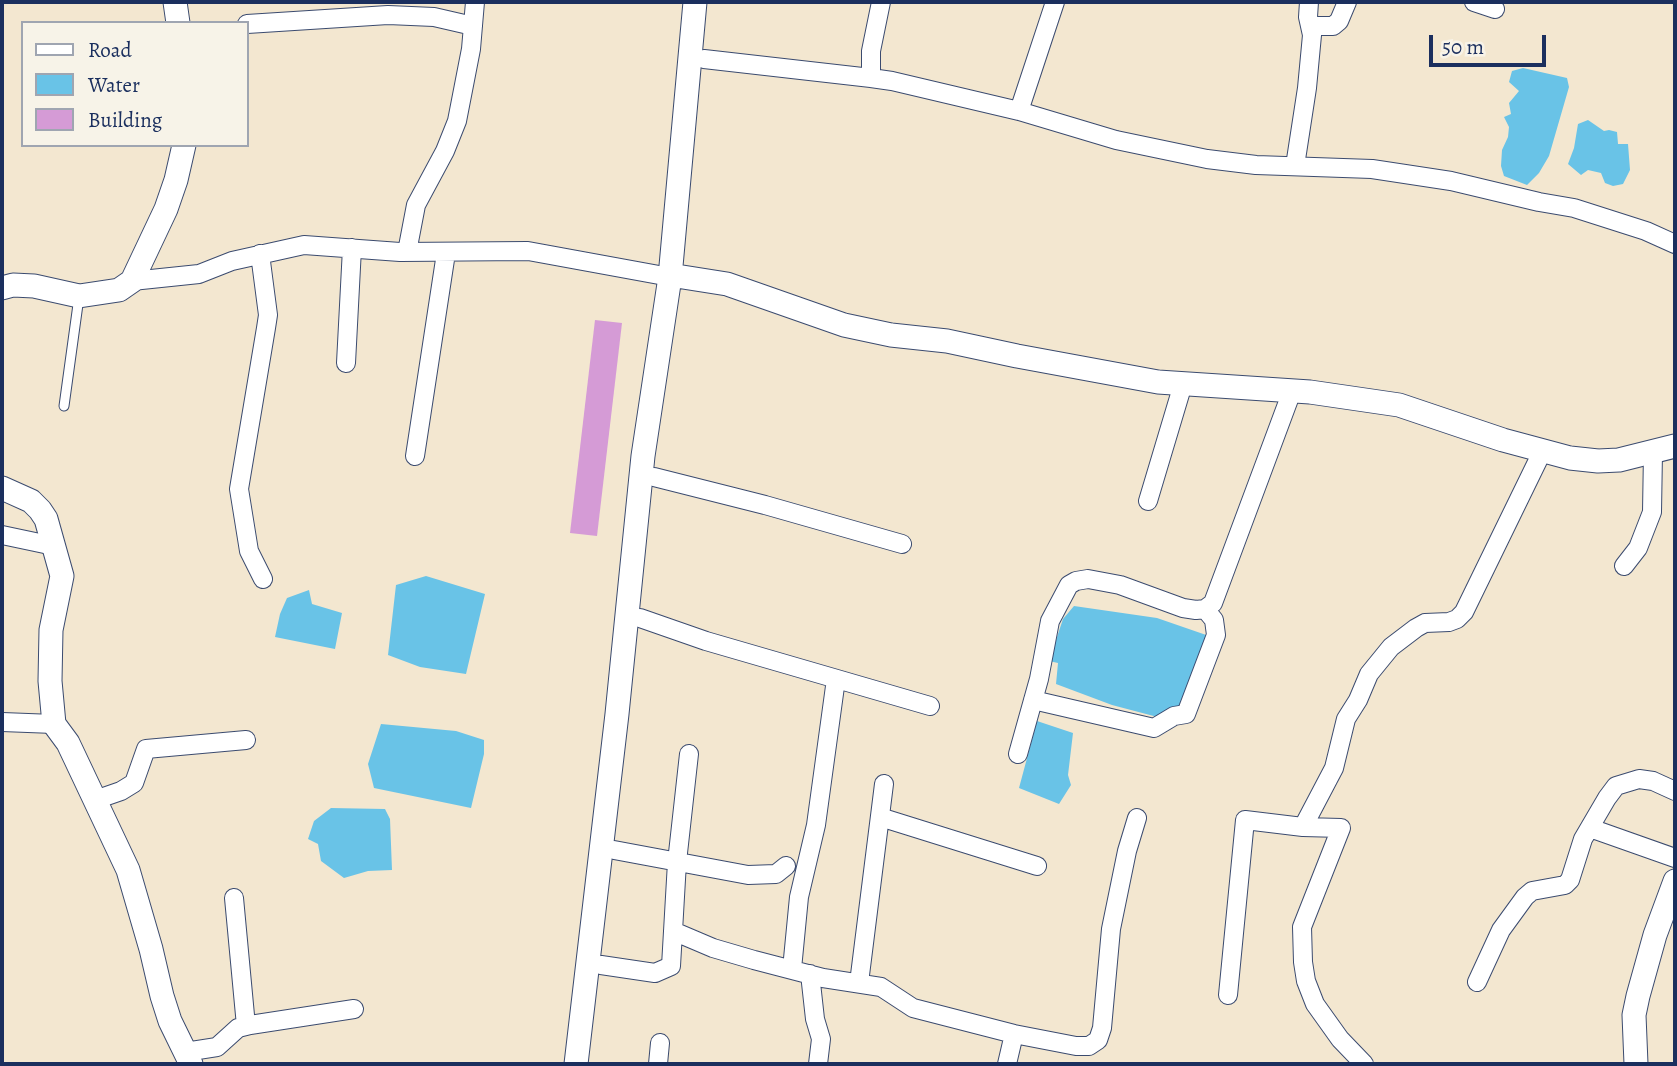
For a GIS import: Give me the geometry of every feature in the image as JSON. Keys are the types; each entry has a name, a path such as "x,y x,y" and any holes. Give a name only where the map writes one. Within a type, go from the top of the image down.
{"street":[{"path":"176,2 178,21"},
{"path":"407,252 416,205 454,133 471,49 475,2"},
{"path":"576,1064 614,850 640,618 695,2"},
{"path":"590,1064 617,714 643,456 704,60 709,2"},
{"path":"871,78 871,51 881,2"},
{"path":"1019,111 1055,2"},
{"path":"1295,166 1312,35 1309,2"},
{"path":"1310,26 1333,26 1339,21 1347,2"},
{"path":"1474,2 1494,9"},
{"path":"248,24 348,16 388,16 434,17 473,26"},
{"path":"704,60 892,81 1019,111 1116,139 1207,159 1256,165 1372,169 1451,181 1574,208 1646,231 1675,244"},
{"path":"132,281 166,209 184,147"},
{"path":"2,288 13,285 34,286 79,296 119,290 132,281 199,274 232,261 304,245 407,252 528,251 727,284 844,325 947,341 1112,374 1183,384 1292,391 1399,405 1542,452 1570,458 1619,460 1664,449 1652,512 1638,548 1624,566"},
{"path":"346,363 352,248"},
{"path":"415,456 446,253"},
{"path":"260,254 268,314 239,489 249,551 263,579"},
{"path":"1148,501 1183,384"},
{"path":"1018,754 1050,621 1069,585 1088,579 1120,585 1183,608 1196,610 1205,609 1213,603 1292,391"},
{"path":"1303,827 1334,768 1346,719 1369,674 1391,648 1416,628 1425,623 1449,622 1464,612 1542,452"},
{"path":"654,477 902,544"},
{"path":"2,488 31,501 40,510 54,546 62,576 51,630 50,681 54,724 68,743 128,870 162,996 170,1021 188,1058 217,1047 233,1032 246,1026 354,1009"},
{"path":"2,535 54,546"},
{"path":"1033,700 1154,728 1174,716 1186,714 1216,635 1214,620 1205,609"},
{"path":"640,618 706,641 930,706"},
{"path":"792,970 799,897 816,825 836,680"},
{"path":"2,722 54,724"},
{"path":"95,800 121,791 134,783 146,749 246,740"},
{"path":"598,950 655,973 671,966 677,862 690,754"},
{"path":"1477,982 1501,930 1525,897 1532,891 1565,885 1570,880 1580,847 1616,786 1626,781 1646,780 1675,791"},
{"path":"859,983 884,784"},
{"path":"880,817 1037,866"},
{"path":"673,931 713,948 792,970 890,991 903,1003 914,1008 1014,1034 1089,1046 1098,1040 1104,1015 1111,929 1127,851 1137,818"},
{"path":"1228,995 1245,820 1303,827 1341,828 1302,927 1303,962 1306,981 1315,1004 1340,1039 1364,1064"},
{"path":"1590,828 1675,858"},
{"path":"614,850 748,875 776,874 786,866"},
{"path":"1636,1064 1634,1016 1638,996 1655,935 1675,881"},
{"path":"234,898 246,1026"},
{"path":"810,974 815,1019 821,1039 818,1064"},
{"path":"1007,1064 1014,1034"},
{"path":"658,1064 660,1043"}],"lane":[{"path":"64,406 79,296"}],"water":[{"path":"1523,68 1567,78 1569,87 1549,156 1539,173 1527,185 1504,176 1501,166 1502,150 1509,127 1504,117 1511,114 1509,103 1519,91 1509,82 1512,71"},
{"path":"1588,120 1604,131 1617,132 1618,144 1628,144 1630,170 1623,184 1613,186 1605,183 1601,173 1588,170 1581,175 1568,164 1578,124"},
{"path":"426,576 485,594 466,674 420,667 388,655 396,585"},
{"path":"309,590 312,604 342,613 335,649 275,637 287,598"},
{"path":"1074,606 1157,618 1212,637 1193,707 1184,724 1112,705 1056,684 1058,663 1049,661 1063,619"},
{"path":"1037,721 1073,733 1068,775 1071,785 1059,804 1019,788"},
{"path":"381,724 456,731 484,740 484,754 471,808 374,788 368,764"},
{"path":"331,808 385,809 390,819 392,870 368,871 344,878 321,861 318,844 308,839 314,821"}],"building":[{"path":"595,320 622,323 597,536 570,533"}]}
